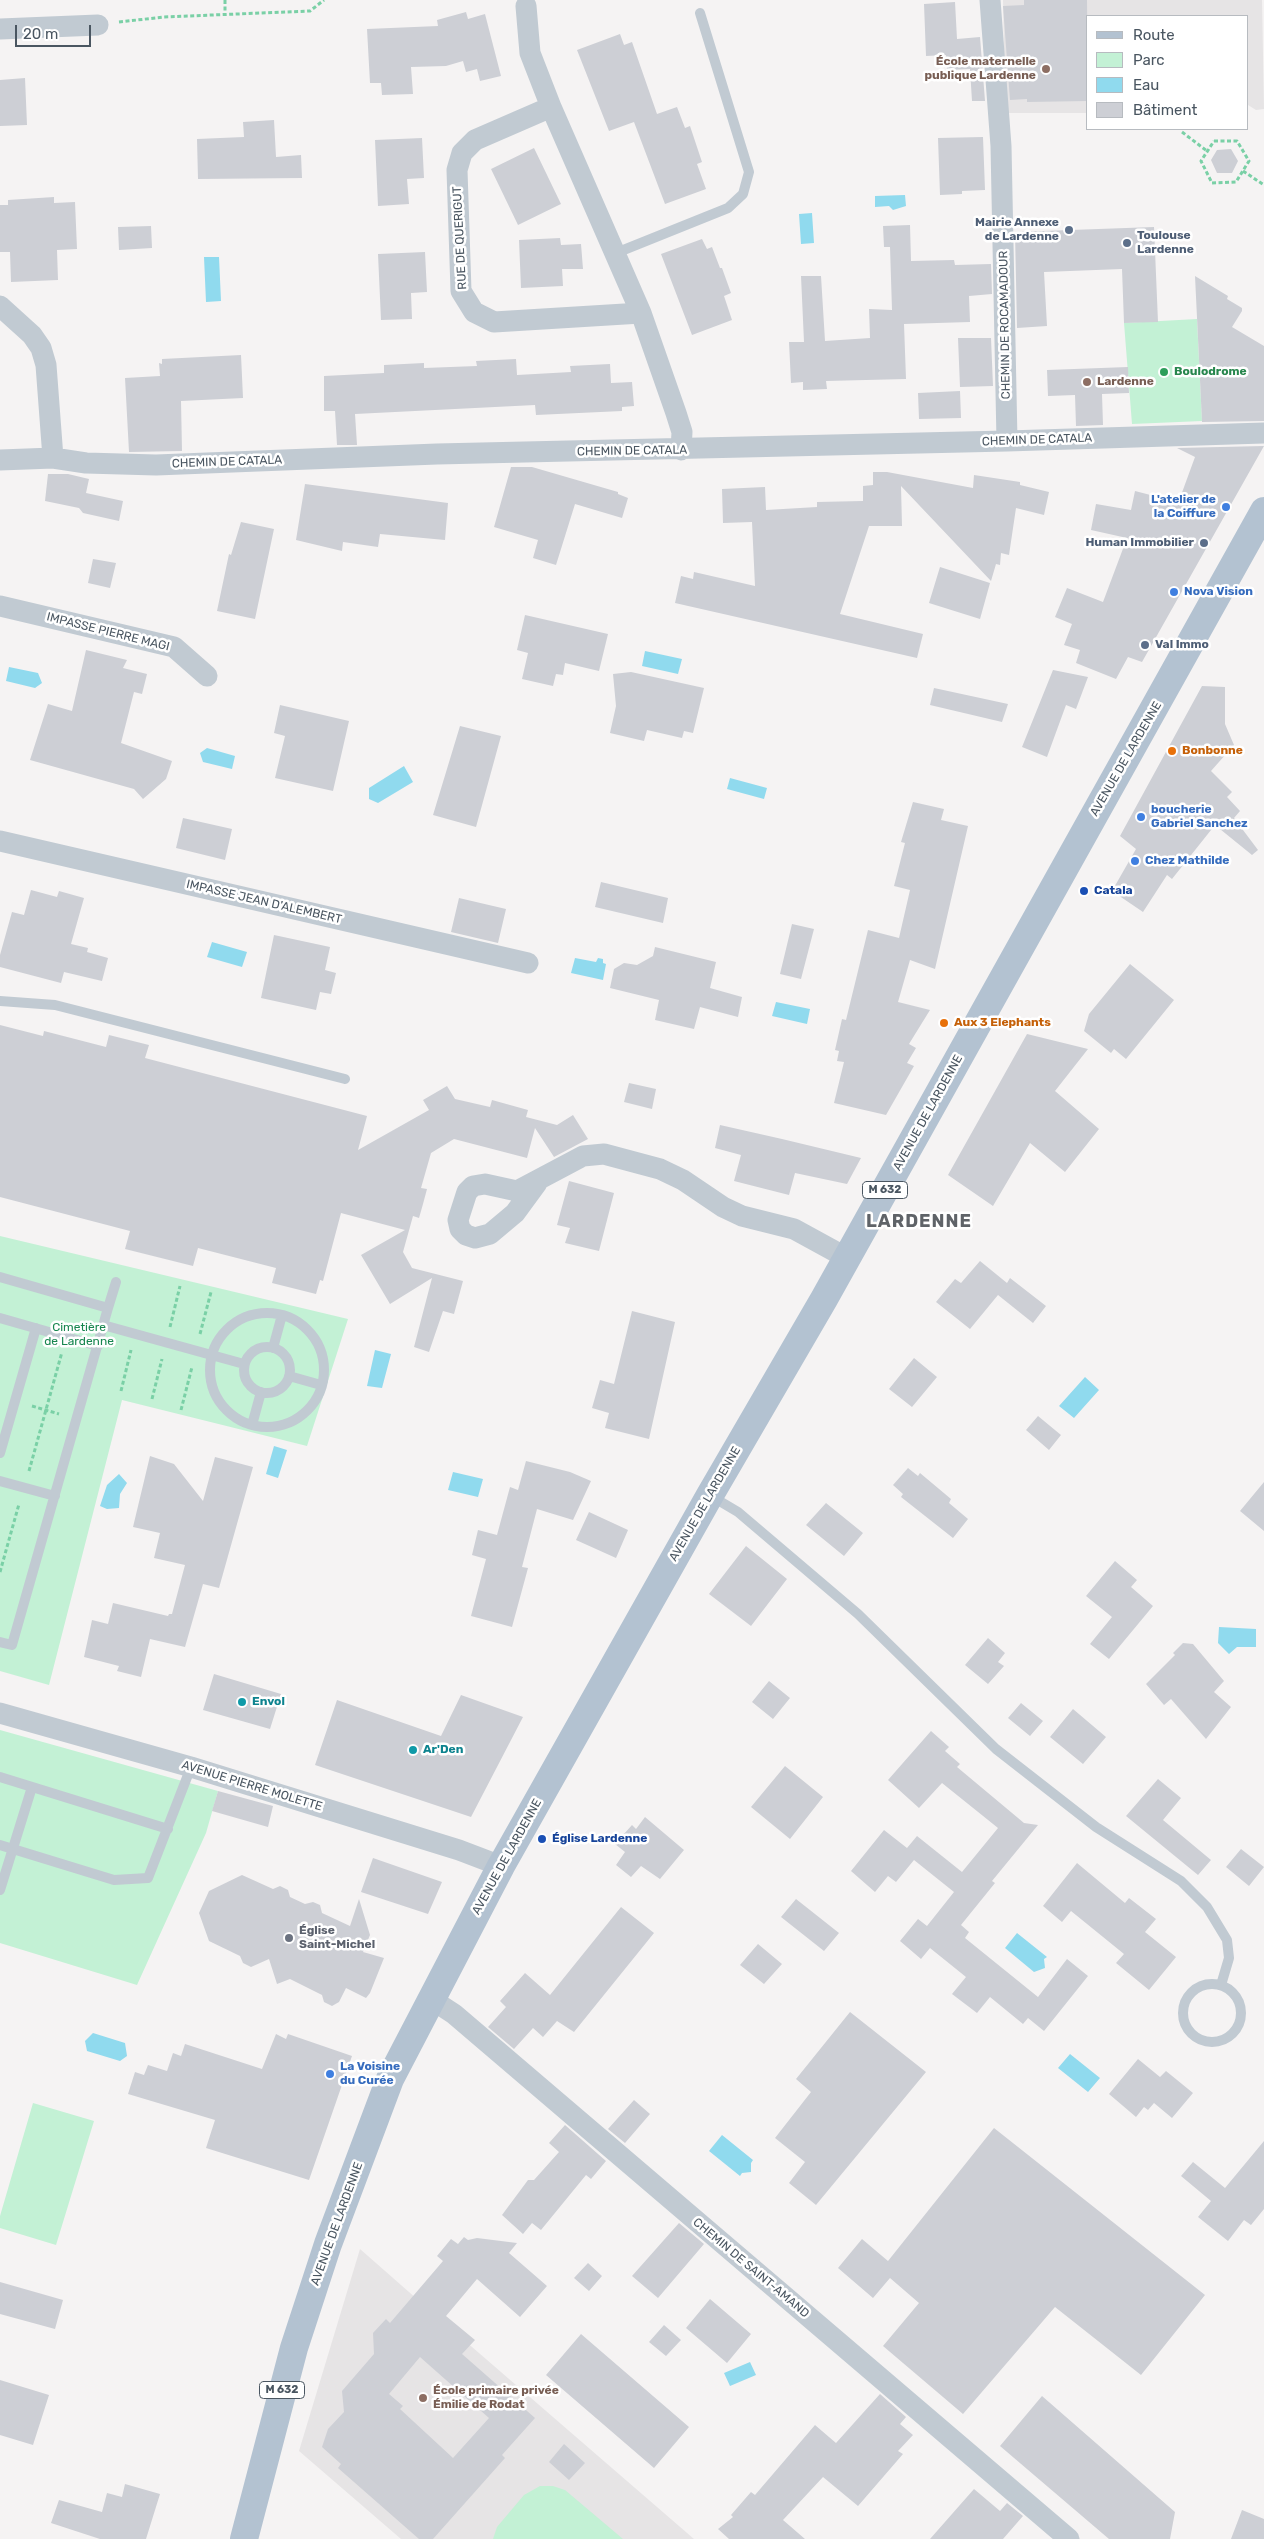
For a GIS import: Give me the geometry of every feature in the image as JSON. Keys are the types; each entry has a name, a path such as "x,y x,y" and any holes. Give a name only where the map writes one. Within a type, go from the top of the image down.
{"main road":[{"name":"AVENUE DE LARDENNE","path":"244,2539 294,2348 328,2244 390,2079 430,1999 502,1866 710,1495 847,1258 1264,512"}],"street":[{"name":"CHEMIN DE ROCAMADOUR","path":"990,0 1001,146 1007,441"},
{"path":"526,6 530,53 551,107 641,313 682,432 682,450"},
{"path":"0,29 98,25"},
{"name":"RUE DE QUERIGUT","path":"551,107 475,140 462,153 457,170 461,291 474,312 494,322 641,313"},
{"path":"0,306 32,335 41,348 46,365 53,458"},
{"name":"CHEMIN DE CATALA","path":"0,460 53,458 86,463 156,465 437,454 682,450 1264,433"},
{"name":"IMPASSE PIERRE MAGI","path":"0,606 174,647 207,676"},
{"name":"IMPASSE JEAN D'ALEMBERT","path":"0,841 528,963"},
{"path":"537,1182 583,1156 604,1154 660,1169 683,1180 736,1213 794,1229 847,1258"},
{"name":"AVENUE PIERRE MOLETTE","path":"0,1713 191,1767 459,1850 502,1866"},
{"name":"CHEMIN DE SAINT-AMAND","path":"430,1999 454,2014 1069,2539"}],"lane":[{"path":"616,253 728,208 743,194 749,172 700,13"},
{"path":"0,1002 55,1005 345,1079"},
{"path":"0,1277 108,1308"},
{"path":"0,1642 12,1645 116,1282"},
{"path":"267,1313 282,1315 296,1320 316,1342 322,1362 322,1385 316,1398 295,1419 281,1425 266,1427 238,1419 226,1410 217,1398 211,1384 212,1355 217,1341 238,1320 252,1315 267,1313"},
{"path":"273,1348 282,1315"},
{"path":"0,1318 98,1346"},
{"path":"103,1325 244,1364"},
{"path":"0,1454 36,1328"},
{"path":"273,1348 287,1358 289,1376 278,1390 261,1392 246,1381 244,1364 255,1350 273,1348"},
{"path":"289,1376 322,1385"},
{"path":"252,1424 261,1392"},
{"path":"0,1481 55,1496"},
{"path":"710,1495 738,1512 858,1614 996,1749 1096,1827 1181,1881 1207,1907 1227,1940 1229,1958 1221,1985"},
{"path":"0,1845 114,1880 148,1878 191,1767"},
{"path":"0,1777 168,1829"},
{"path":"0,1890 32,1787"},
{"path":"1211,1984 1221,1985 1237,1997 1242,2017 1238,2027 1223,2041 1203,2042 1187,2029 1183,2009 1186,2000 1197,1988 1211,1984"}],"path":[{"path":"225,0 225,15"},
{"path":"98,25 164,17 310,11 324,0"},
{"path":"1182,132 1207,151"},
{"path":"1214,141 1237,141 1249,160 1243,171 1236,182 1212,182 1201,161 1214,141"},
{"path":"1243,171 1264,185"},
{"path":"121,1391 135,1334"},
{"path":"0,1572 66,1337"},
{"path":"15,1402 77,1419"}],"shaded area":[{"name":"École maternelle publique Lardenne","path":"1003,0 1262,0 1264,109 1256,110 1249,106 1249,15 1086,15 1086,113 1009,113 1006,108"},
{"name":"École primaire privée Émilie de Rodat","path":"360,2249 694,2539 401,2539 299,2451"}],"green space":[{"name":"Boulodrome","path":"1197,319 1202,421 1132,424 1124,323"},
{"name":"Cimetière de Lardenne","path":"0,1236 348,1319 307,1446 122,1400 49,1685 0,1671"},
{"path":"0,1730 218,1791 206,1833 137,1985 0,1943"},
{"path":"33,2103 94,2121 56,2245 0,2228 0,2216"},
{"path":"540,2486 553,2486 565,2490 623,2539 493,2539 497,2527 524,2495"}],"water":[{"path":"905,195 906,206 893,210 889,206 875,207 875,196"},
{"path":"812,213 814,243 801,244 799,214"},
{"path":"204,257 219,257 221,301 206,302"},
{"path":"645,651 682,659 678,674 642,666"},
{"path":"9,667 38,673 42,683 35,688 6,681"},
{"path":"207,748 235,756 232,769 203,762 200,753"},
{"path":"404,766 413,782 378,803 369,799 369,788"},
{"path":"730,778 767,788 764,799 727,789"},
{"path":"212,942 247,952 242,967 207,957"},
{"path":"575,958 596,962 598,958 603,959 603,963 606,964 603,980 571,973"},
{"path":"776,1002 810,1009 807,1024 772,1016"},
{"path":"375,1350 391,1354 382,1388 367,1386"},
{"path":"1085,1377 1099,1390 1074,1418 1059,1406"},
{"path":"274,1446 287,1450 278,1478 266,1474"},
{"path":"453,1472 483,1479 478,1497 448,1490"},
{"path":"119,1474 127,1483 120,1494 119,1508 107,1509 100,1506 107,1485"},
{"path":"1219,1627 1256,1629 1256,1647 1237,1647 1229,1654 1218,1643"},
{"path":"1017,1933 1047,1957 1044,1959 1045,1968 1034,1972 1005,1948"},
{"path":"93,2033 125,2043 127,2056 120,2061 87,2051 85,2041"},
{"path":"1070,2054 1100,2078 1088,2092 1058,2068"},
{"path":"722,2135 753,2160 751,2172 742,2173 740,2176 709,2151"},
{"path":"750,2362 756,2375 730,2386 724,2373"}],"building":[{"path":"1024,0 1087,0 1086,101 1027,102 1027,99 1010,100 1003,6 1024,5"},
{"path":"955,2 957,39 980,37 985,101 972,101 970,69 947,70 946,55 926,56 924,4"},
{"path":"466,12 468,19 485,14 501,76 480,81 477,69 466,72 463,61 446,66 411,67 413,94 382,95 381,83 370,83 367,29 438,26 437,20"},
{"path":"620,34 624,45 632,42 657,114 677,107 685,128 690,126 702,162 697,164 706,189 665,204 634,122 609,131 577,50"},
{"path":"25,78 27,125 0,126 0,80"},
{"path":"274,120 276,157 301,155 302,178 198,179 197,139 244,137 243,122"},
{"path":"983,137 985,190 962,191 962,194 940,195 938,138"},
{"path":"422,138 424,178 407,179 409,204 378,206 375,140"},
{"path":"534,148 561,204 518,225 491,169"},
{"path":"1231,149 1238,161 1232,173 1217,173 1211,160 1217,150"},
{"path":"54,197 54,203 75,202 77,249 57,250 58,280 11,282 10,252 0,252 0,205 8,205 8,200"},
{"path":"910,225 911,261 954,260 955,265 991,264 992,294 969,296 970,322 904,324 906,379 826,381 827,389 803,390 803,382 791,383 789,342 804,342 801,276 821,276 825,341 870,338 869,309 892,310 890,247 884,247 883,226"},
{"path":"151,226 152,248 119,250 118,227"},
{"path":"1154,227 1158,322 1124,323 1122,269 1044,272 1047,326 1017,328 1015,232"},
{"path":"560,238 561,245 581,244 583,269 562,269 563,286 521,288 519,240"},
{"path":"702,239 707,249 712,247 720,268 722,268 731,293 724,296 732,320 692,335 661,254"},
{"path":"425,252 427,292 411,293 412,319 381,320 378,254"},
{"path":"1195,276 1228,296 1227,299 1242,308 1232,327 1264,346 1264,421 1202,422"},
{"path":"958,338 991,338 993,386 960,387"},
{"path":"241,355 243,398 181,401 182,451 129,452 125,378 160,376 159,363 162,364 162,359"},
{"path":"516,359 517,375 571,372 570,366 610,364 611,383 632,382 634,406 622,407 622,411 536,415 535,405 355,414 357,445 337,445 335,411 324,411 324,376 384,373 384,365 424,363 424,368 477,366 476,361"},
{"path":"1128,367 1129,393 1102,394 1103,425 1076,426 1075,395 1048,396 1047,370"},
{"path":"960,391 961,418 919,419 918,393"},
{"path":"1264,446 1142,662 1128,657 1116,679 1076,663 1080,650 1064,645 1072,624 1055,617 1067,588 1103,602 1127,538 1091,530 1096,504 1131,510 1135,491 1162,498 1180,498 1195,457 1177,448"},
{"path":"511,467 532,467 618,492 618,494 628,498 622,518 575,504 556,565 533,558 538,540 494,527"},
{"path":"873,472 887,472 973,488 974,475 1020,482 1020,485 1049,492 1044,515 1016,508 1009,555 1001,553 1000,565 996,564 991,581 901,486 902,526 869,526 840,614 923,634 917,658 675,603 681,576 693,579 694,572 755,586 752,522 723,523 722,489 765,487 766,510 817,507 817,502 863,501 863,486 873,485"},
{"path":"48,474 68,474 89,479 86,493 123,501 119,521 83,513 79,508 45,501"},
{"path":"305,484 448,503 445,540 380,534 378,547 343,542 342,551 296,540"},
{"path":"241,522 274,529 255,619 217,611 229,554 231,555"},
{"path":"93,559 116,563 110,588 88,583"},
{"path":"940,567 990,583 980,619 929,603"},
{"path":"525,615 608,634 599,671 565,663 563,675 556,674 553,686 522,679 528,653 517,650"},
{"path":"86,650 127,660 123,668 147,674 142,694 134,692 121,743 172,761 166,779 143,799 134,789 30,760 48,704 72,711"},
{"path":"1053,670 1088,677 1076,709 1066,705 1047,757 1022,747"},
{"path":"631,672 704,688 693,733 684,731 682,738 647,730 644,741 610,733 616,706 613,674"},
{"path":"1202,686 1225,687 1225,724 1234,745 1211,771 1232,792 1227,797 1240,811 1234,818 1258,850 1252,855 1215,825 1172,879 1167,875 1143,912 1112,891 1136,849 1120,836"},
{"path":"934,688 1008,704 1002,722 930,705"},
{"path":"280,705 349,721 333,791 275,778 285,736 274,733"},
{"path":"460,726 501,736 476,827 433,815"},
{"path":"913,802 944,809 941,820 968,826 935,969 910,960 898,1002 930,1010 909,1044 916,1048 907,1063 914,1066 886,1115 834,1103 844,1062 837,1061 839,1051 835,1050 842,1019 846,1020 868,930 899,938 910,890 894,886 905,843 901,842"},
{"path":"183,818 232,829 225,860 176,848"},
{"path":"601,882 668,898 663,923 595,907"},
{"path":"31,890 57,897 59,891 84,898 71,944 88,948 87,952 108,958 102,981 64,972 61,983 0,967 0,955 12,912 24,915"},
{"path":"459,898 506,909 498,943 451,932"},
{"path":"792,924 814,929 801,979 780,974"},
{"path":"274,935 330,947 325,970 336,973 331,994 320,992 316,1010 261,998"},
{"path":"655,947 716,962 710,988 742,997 738,1017 700,1007 694,1029 655,1020 659,1000 610,988 614,969 624,963 637,965 653,956"},
{"path":"1130,964 1174,1000 1126,1059 1114,1049 1111,1053 1084,1031 1089,1014"},
{"path":"0,1025 43,1036 44,1031 106,1047 109,1035 149,1045 145,1058 367,1116 358,1150 429,1110 423,1100 447,1086 455,1099 490,1107 492,1100 528,1110 526,1117 557,1125 573,1115 588,1139 554,1157 535,1128 527,1158 454,1139 431,1153 421,1188 427,1189 423,1204 419,1218 413,1216 403,1252 412,1268 463,1281 454,1314 443,1311 429,1352 414,1347 432,1278 390,1304 361,1255 405,1230 341,1213 323,1281 320,1280 316,1294 272,1283 276,1268 198,1248 193,1266 125,1249 130,1231 0,1197"},
{"path":"1027,1034 1088,1049 1055,1091 1099,1129 1065,1172 1030,1143 993,1206 948,1175"},
{"path":"629,1083 656,1089 652,1109 624,1102"},
{"path":"720,1125 861,1158 847,1184 795,1173 789,1195 734,1181 741,1155 715,1148"},
{"path":"569,1181 614,1193 599,1251 565,1243 570,1228 557,1225"},
{"path":"980,1261 1007,1283 1010,1278 1046,1306 1033,1323 998,1295 970,1329 936,1302 955,1279 961,1283"},
{"path":"632,1311 675,1322 649,1439 605,1428 609,1413 592,1408 600,1380 614,1384"},
{"path":"914,1358 937,1377 912,1407 889,1389"},
{"path":"1038,1416 1061,1435 1049,1450 1026,1430"},
{"path":"150,1456 174,1464 203,1501 215,1457 253,1467 219,1588 203,1584 185,1647 150,1639 141,1677 117,1671 119,1666 84,1657 92,1620 108,1624 113,1603 168,1616 172,1614 185,1565 154,1558 160,1533 133,1527"},
{"path":"526,1461 570,1472 591,1481 573,1520 537,1509 522,1567 528,1568 512,1627 471,1616 486,1559 472,1555 478,1530 497,1535 510,1487 518,1490"},
{"path":"908,1468 918,1476 920,1473 951,1499 949,1503 968,1519 953,1538 901,1497 903,1494 893,1485"},
{"path":"1264,1482 1264,1531 1240,1511"},
{"path":"826,1503 863,1533 844,1556 806,1525"},
{"path":"589,1512 628,1530 616,1558 576,1540"},
{"path":"746,1546 787,1579 751,1626 709,1594"},
{"path":"1115,1561 1137,1580 1131,1587 1153,1606 1109,1659 1090,1644 1112,1617 1086,1596"},
{"path":"988,1638 1005,1653 998,1662 1004,1666 988,1684 965,1665"},
{"path":"1183,1643 1193,1644 1224,1681 1214,1692 1231,1707 1206,1739 1171,1699 1164,1705 1146,1684 1175,1655 1173,1653"},
{"name":"Envol","path":"214,1674 281,1694 270,1729 203,1710"},
{"path":"769,1681 790,1698 773,1719 752,1702"},
{"name":"Ar'Den","path":"461,1695 523,1717 471,1817 315,1765 337,1700 441,1736"},
{"path":"1021,1703 1043,1721 1030,1736 1008,1718"},
{"path":"1073,1709 1106,1737 1083,1764 1050,1737"},
{"path":"931,1731 949,1747 945,1751 960,1764 957,1767 1024,1823 1038,1825 992,1881 995,1883 961,1925 969,1932 965,1938 1038,1997 1067,1959 1088,1976 1044,2031 1028,2018 1023,2024 990,1997 977,2013 952,1994 966,1977 930,1948 921,1959 900,1941 918,1919 927,1926 954,1892 914,1860 896,1882 888,1876 875,1892 851,1871 884,1830 907,1848 917,1836 962,1872 998,1828 942,1783 919,1808 888,1780"},
{"path":"785,1766 823,1797 790,1839 751,1807"},
{"path":"1158,1779 1181,1798 1163,1820 1211,1860 1198,1875 1126,1816"},
{"path":"218,1791 273,1806 268,1827 212,1811"},
{"path":"645,1817 684,1850 660,1879 641,1866 631,1877 616,1865 625,1852 615,1844 632,1825 636,1829"},
{"path":"1241,1849 1264,1867 1249,1886 1226,1867"},
{"path":"373,1858 442,1882 428,1914 361,1892"},
{"path":"1077,1863 1125,1903 1129,1898 1156,1919 1145,1932 1176,1957 1149,1990 1116,1963 1124,1954 1071,1911 1062,1922 1043,1906"},
{"name":"Église Saint-Michel","path":"242,1875 273,1889 280,1886 288,1890 290,1897 305,1904 313,1902 320,1905 322,1913 350,1926 359,1899 370,1935 363,1952 384,1958 370,1993 366,1998 346,1988 339,2002 332,2006 324,2002 322,1995 290,1979 277,1984 269,1959 251,1967 243,1963 240,1956 209,1941 199,1913 209,1891"},
{"path":"796,1899 839,1933 824,1951 781,1917"},
{"path":"621,1907 654,1933 574,2032 557,2021 543,2037 533,2028 514,2049 488,2027 506,2007 500,2001 525,1973 550,1995"},
{"path":"758,1944 782,1964 764,1984 740,1965"},
{"path":"850,2012 926,2072 816,2205 789,2183 805,2162 775,2138 811,2092 796,2079"},
{"path":"276,2034 286,2039 288,2034 352,2056 309,2180 206,2148 215,2120 128,2094 135,2072 144,2075 148,2065 167,2071 173,2053 181,2056 185,2044 262,2069"},
{"path":"1138,2059 1160,2077 1166,2071 1193,2093 1172,2118 1154,2103 1148,2110 1144,2107 1136,2117 1109,2094"},
{"path":"634,2100 650,2114 625,2143 608,2129"},
{"path":"565,2125 606,2161 591,2179 586,2175 541,2230 532,2223 523,2234 502,2215 528,2180 534,2180 559,2152 549,2143"},
{"path":"994,2128 1205,2295 1141,2375 1055,2307 963,2414 883,2346 919,2303 890,2278 873,2298 838,2268 862,2239 888,2261"},
{"path":"1264,2141 1264,2209 1251,2225 1244,2220 1228,2241 1198,2217 1211,2201 1181,2176 1193,2162 1225,2188"},
{"path":"679,2223 704,2244 658,2298 632,2276"},
{"path":"464,2237 468,2240 477,2238 517,2243 509,2253 547,2286 520,2317 477,2279 446,2316 475,2340 462,2354 535,2418 502,2455 505,2458 433,2539 419,2539 338,2468 341,2464 322,2447 328,2429 344,2412 342,2391 374,2354 373,2333 386,2319 390,2323 443,2261 437,2256 451,2239 458,2244","holes":["420,2357 489,2418 453,2458 400,2409 403,2406 389,2394"]},
{"path":"588,2263 602,2276 589,2291 574,2278"},
{"path":"0,2282 63,2300 55,2329 0,2314"},
{"path":"710,2299 751,2334 727,2363 686,2328"},
{"path":"664,2325 681,2340 666,2356 649,2342"},
{"path":"581,2334 689,2427 654,2468 546,2375"},
{"path":"0,2380 49,2395 33,2445 0,2435"},
{"path":"880,2394 906,2417 900,2424 913,2435 898,2451 903,2454 858,2506 823,2477 783,2520 805,2539 729,2539 718,2529 733,2517 731,2515 751,2492 755,2495 815,2425 836,2443"},
{"path":"1042,2396 1175,2512 1170,2539 1109,2539 1000,2446"},
{"path":"564,2444 585,2463 569,2480 549,2462"},
{"path":"125,2484 160,2494 146,2539 100,2539 51,2523 59,2500 102,2512 107,2493 122,2497"},
{"path":"974,2489 1000,2511 1007,2503 1023,2516 1003,2539 930,2539"},
{"path":"1242,2510 1264,2519 1264,2539 1231,2539"}],"place":[{"name":"École maternelle publique Lardenne","path":"1046,69"},
{"name":"Mairie Annexe de Lardenne","path":"1069,230"},
{"name":"Toulouse Lardenne","path":"1127,243"},
{"name":"Boulodrome","path":"1164,372"},
{"name":"Lardenne","path":"1087,382"},
{"name":"L'atelier de la Coiffure","path":"1226,507"},
{"name":"Human Immobilier","path":"1204,543"},
{"name":"Nova Vision","path":"1174,592"},
{"name":"Val Immo","path":"1145,645"},
{"name":"Bonbonne","path":"1172,751"},
{"name":"boucherie Gabriel Sanchez","path":"1141,817"},
{"name":"Chez Mathilde","path":"1135,861"},
{"name":"Catala","path":"1084,891"},
{"name":"Aux 3 Elephants","path":"944,1023"},
{"name":"Envol","path":"242,1702"},
{"name":"Ar'Den","path":"413,1750"},
{"name":"Église Lardenne","path":"542,1839"},
{"name":"Église Saint-Michel","path":"289,1938"},
{"name":"La Voisine du Curée","path":"330,2074"},
{"name":"École primaire privée Émilie de Rodat","path":"423,2398"}],"district":[{"name":"LARDENNE","path":"919,1222"}]}
